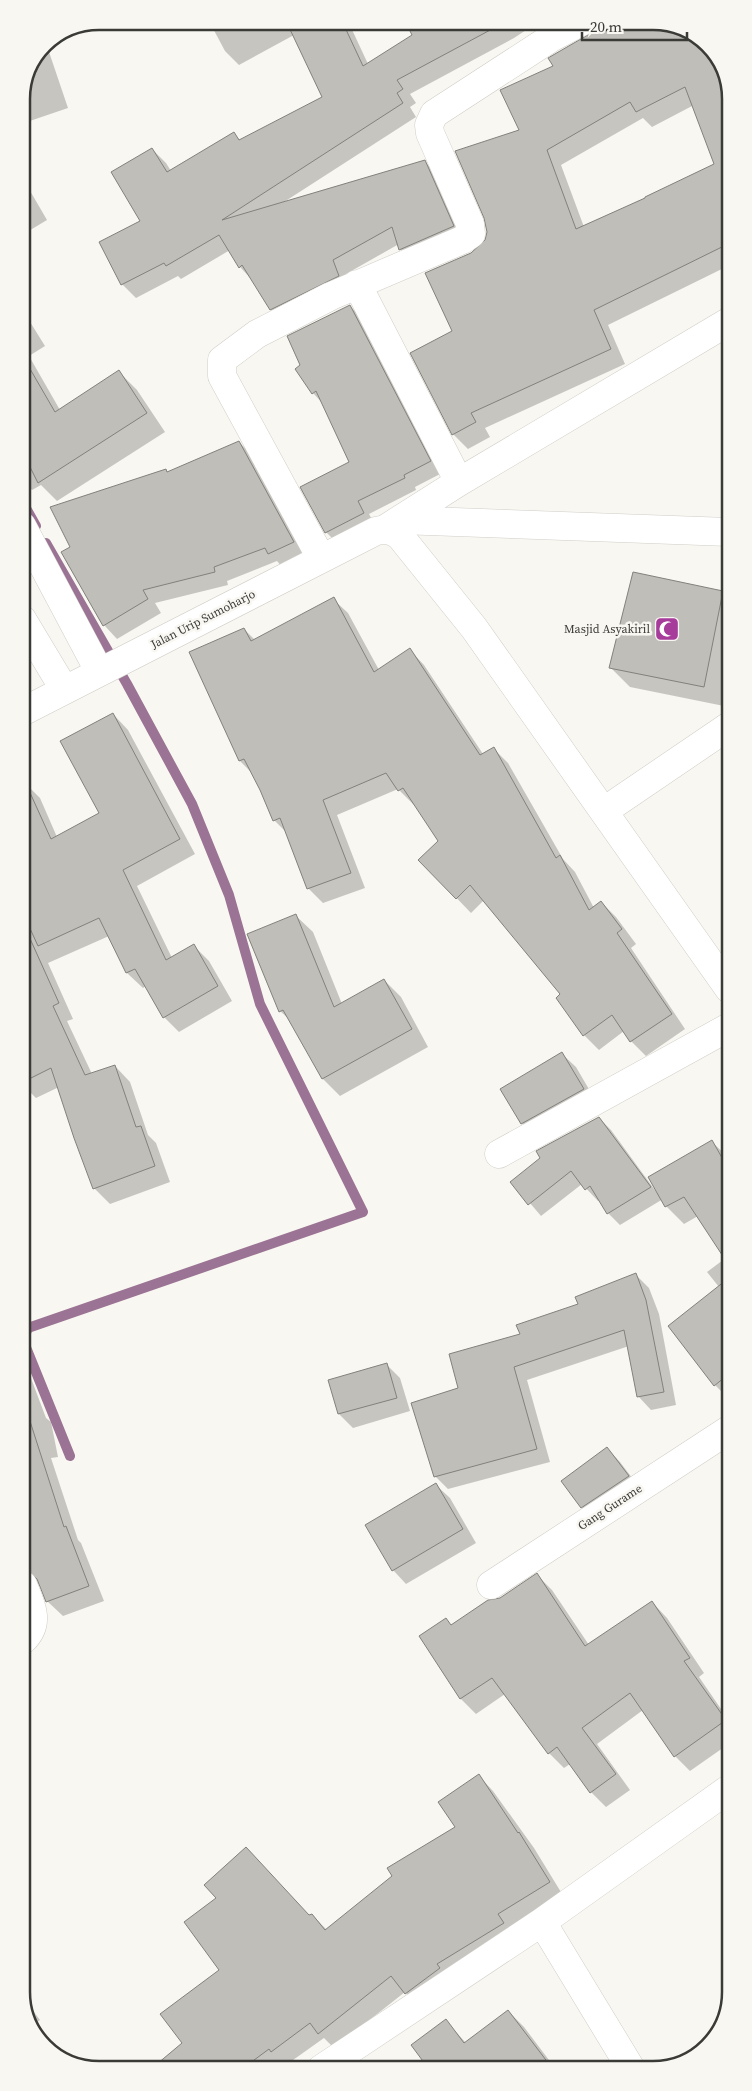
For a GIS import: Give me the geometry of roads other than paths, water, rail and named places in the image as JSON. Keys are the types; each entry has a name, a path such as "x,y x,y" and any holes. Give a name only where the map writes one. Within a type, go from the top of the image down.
{"street":[{"path":"321,558 222,376 222,360 257,334 357,284 462,240 471,234 470,224 430,133 430,118 550,38 566,30"},
{"path":"357,284 460,482"},
{"path":"392,525 460,482 722,326"},
{"path":"392,525 722,532"},
{"path":"392,525 393,531 400,536 474,628 722,979"},
{"name":"Jalan Urip Sumoharjo","path":"30,708 376,530 392,525"},
{"path":"30,540 103,669"},
{"path":"30,633 64,689"},
{"path":"604,811 722,731"},
{"path":"499,1154 722,1031"},
{"name":"Gang Gurame","path":"490,1585 722,1434"},
{"path":"30,1606 34,1618 30,1634"},
{"path":"332,2061 542,1922 722,1794"},
{"path":"542,1922 626,2061"}],"waterway":[{"path":"30,515 36,526"},
{"path":"30,1327 363,1212 260,1004 229,895 192,804 127,684 46,543"},
{"path":"30,1357 70,1456"}],"place":[{"name":"Masjid Asyakiril","path":"667,629"}]}
